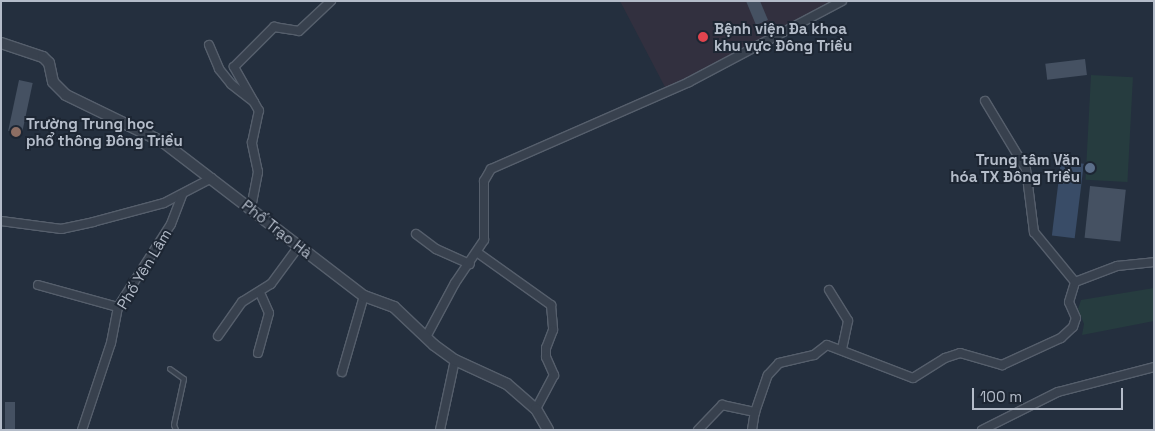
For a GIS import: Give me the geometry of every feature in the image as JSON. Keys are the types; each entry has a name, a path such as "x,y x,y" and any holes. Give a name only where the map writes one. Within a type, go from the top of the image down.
{"street":[{"path":"252,208 258,180 252,154 259,116 255,103 236,75 236,64 274,27 300,31 331,1"},
{"path":"426,338 455,284 478,253 486,232 484,181 491,169 689,82 842,1"},
{"name":"Phố Trạo Hà","path":"1,43 43,57 49,63 53,82 66,95 163,142 252,208 364,296 394,307 426,338 455,360 507,384 536,409 548,430"},
{"path":"209,45 219,69 231,84 255,103"},
{"path":"985,101 1026,169 1034,232 1076,282"},
{"path":"1,221 61,229 156,205 182,195 212,178"},
{"name":"Phố Yên Lâm","path":"82,430 111,343 118,307 171,224 182,195"},
{"path":"416,234 436,249 470,264"},
{"path":"218,336 242,302 260,293 271,284 299,246"},
{"path":"478,253 551,304 553,330 546,357 554,375 536,409"},
{"path":"752,430 755,412 768,375 779,363 814,355 827,346 842,349 896,374 913,378 944,358 960,353 1002,365 1061,338 1073,327 1076,318 1069,302 1076,282 1117,266 1154,262"},
{"path":"38,285 118,307"},
{"path":"829,290 848,321 842,349"},
{"path":"258,353 269,313 260,293"},
{"path":"342,372 364,296"},
{"path":"440,430 455,360"},
{"path":"982,430 1058,392 1154,367"},
{"path":"698,430 711,413 722,405 755,412"}],"lane":[{"path":"170,369 184,379 174,425 176,430"}],"shaded area":[{"name":"Bệnh viện Đa khoa khu vực Đông Triều","path":"620,1 840,1 666,89"}],"green space":[{"path":"1091,75 1133,77 1127,182 1086,180"},
{"path":"1154,288 1154,321 1082,335 1084,324 1078,309 1081,300"}],"water":[{"path":"1061,161 1084,164 1075,238 1052,235"}],"building":[{"path":"746,1 760,1 768,20 756,25"},
{"path":"1085,59 1087,75 1047,80 1045,64"},
{"path":"19,80 33,83 22,134 8,131"},
{"path":"1090,186 1126,190 1120,241 1085,238"},
{"path":"5,402 15,402 15,430 5,430"}],"place":[{"name":"Bệnh viện Đa khoa khu vực Đông Triều","path":"703,37"},
{"name":"Trường Trung học phổ thông Đông Triều","path":"16,132"},
{"name":"Trung tâm Văn hóa TX Đông Triều","path":"1090,168"}]}
